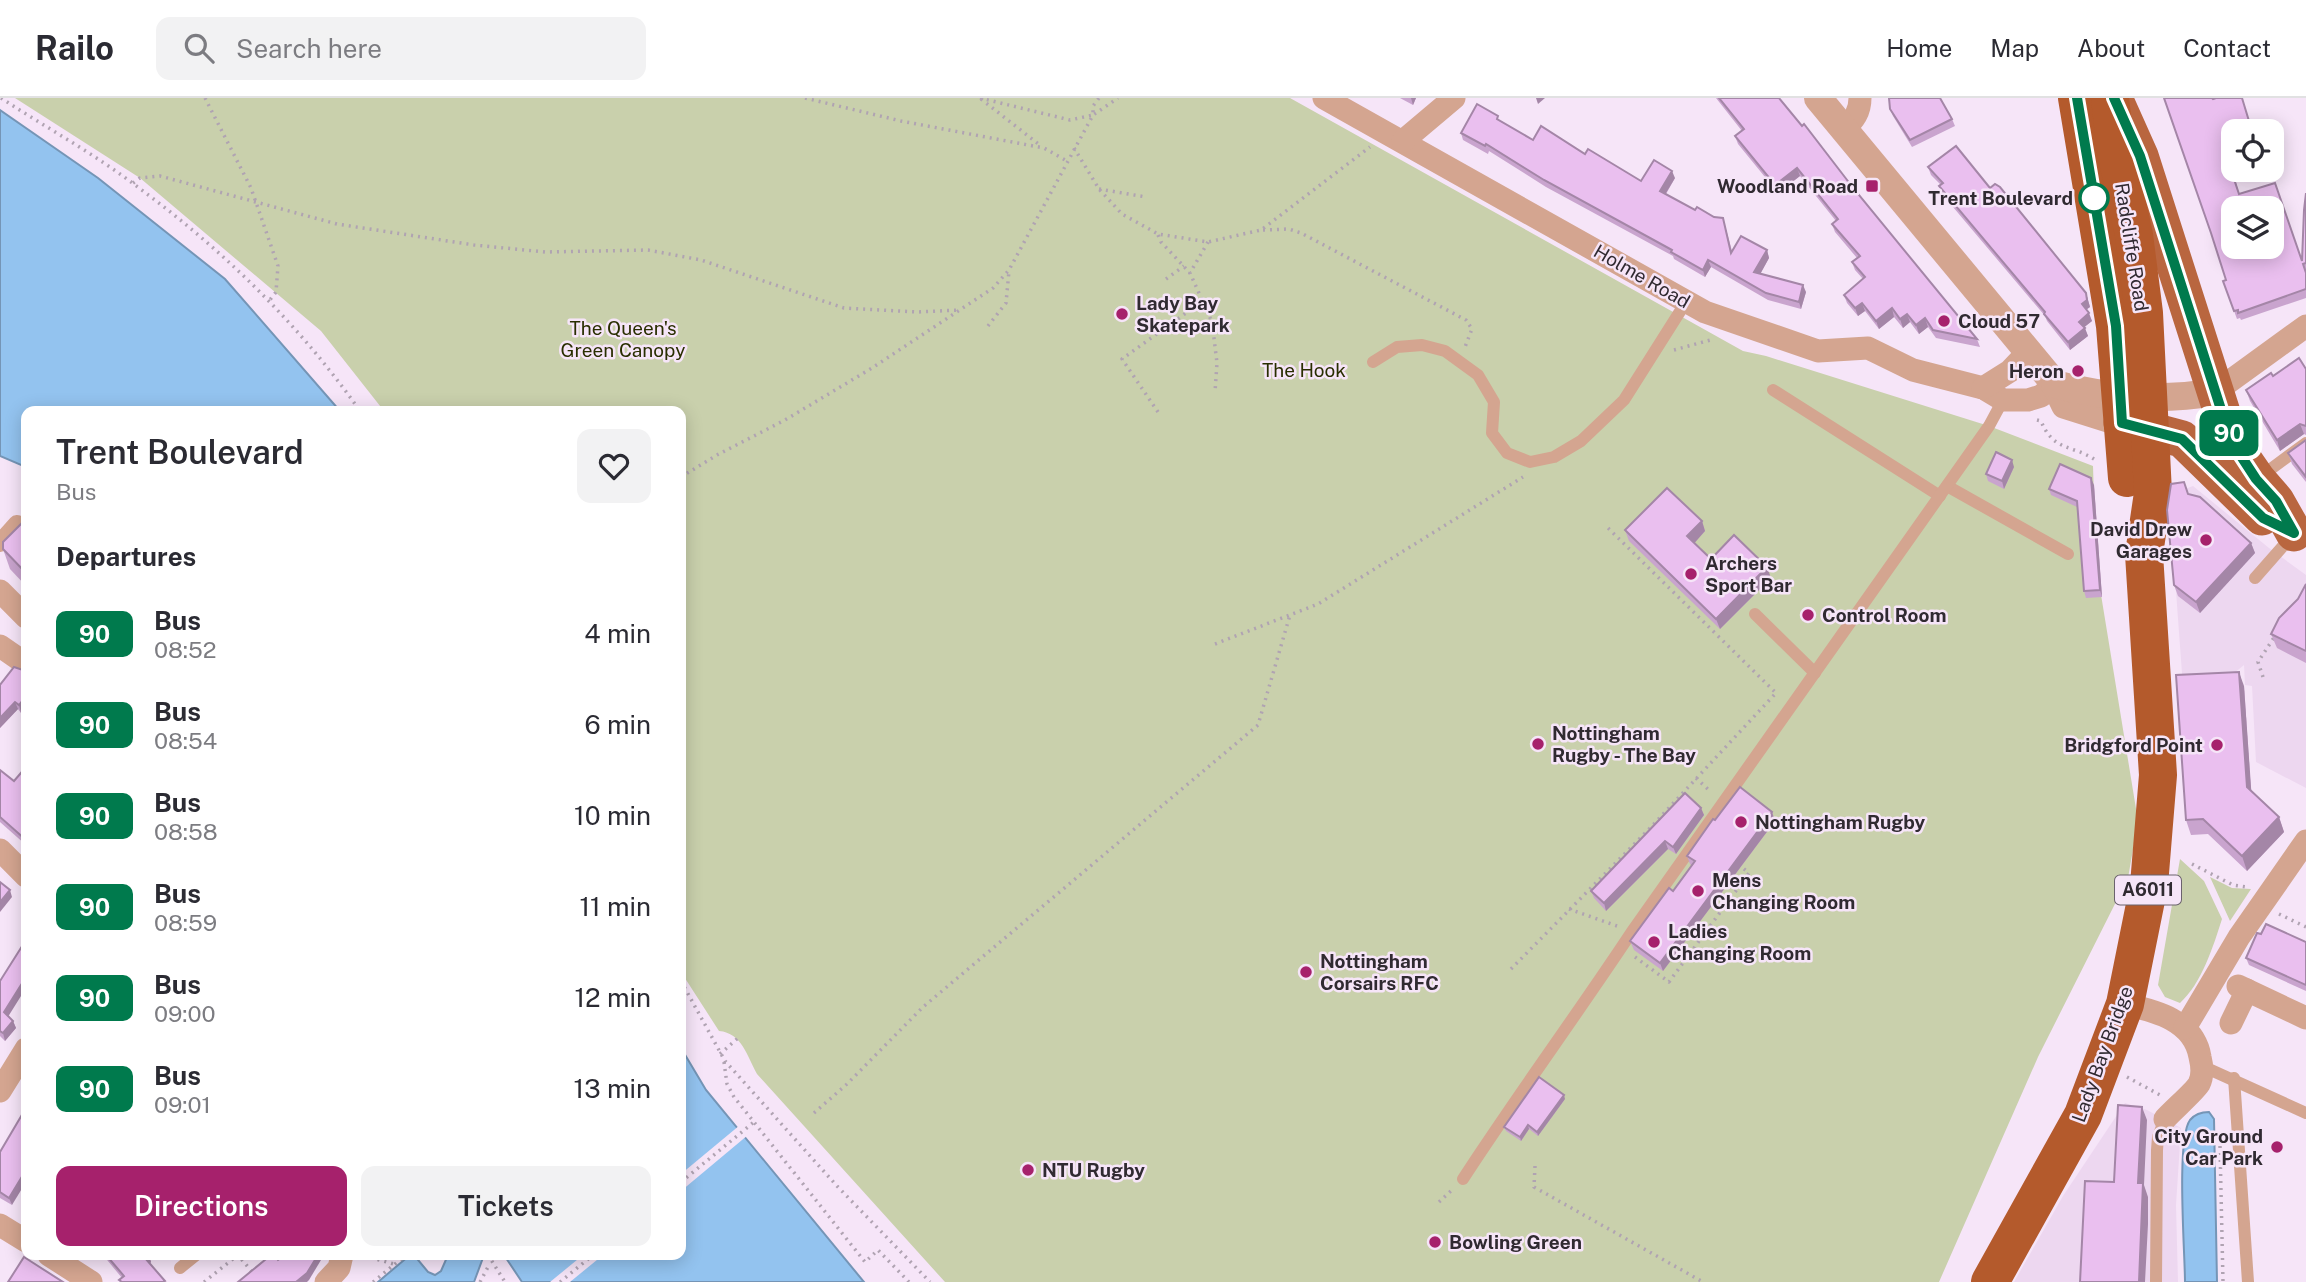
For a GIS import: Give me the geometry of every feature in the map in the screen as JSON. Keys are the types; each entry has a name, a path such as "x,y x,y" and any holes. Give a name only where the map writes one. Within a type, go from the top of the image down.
{"highway":[{"name":"Radcliffe Road","path":"2077,98 2137,443"},
{"name":"Radcliffe Road","path":"2112,98 2116,152 2134,234 2144,313 2137,443"},
{"name":"Lady Bay Bridge","path":"1990,1282 2083,1115 2125,1004 2149,885 2158,775 2144,554 2131,520 2137,443"}],"main road":[{"name":"Radcliffe Road","path":"2112,98 2140,156 2215,392 2239,453 2239,478"},
{"name":"Radcliffe Road","path":"2137,443 2182,439 2239,478 2263,518 2300,537"},
{"name":"Radcliffe Road","path":"2137,443 2164,475 2184,464 2239,478"}],"street":[{"name":"Holme Road","path":"1324,98 1704,312 1818,351 1868,348 1913,370 1983,388 2003,400"},
{"path":"1396,137 1454,98"},
{"path":"1818,98 2055,384 2065,405 2137,443 2215,392 2306,326"},
{"path":"1844,129 1854,119 1860,106 1860,98"},
{"path":"1983,388 2010,371 2028,352"},
{"path":"2003,400 2028,400 2041,396 2055,384"},
{"path":"0,543 18,524"},
{"path":"0,591 21,612"},
{"path":"0,646 21,661"},
{"path":"2185,1027 2239,937 2306,841"},
{"path":"0,850 21,871"},
{"path":"2231,1023 2242,988 2306,1018"},
{"path":"2125,1004 2164,1015 2185,1027 2199,1047 2202,1066 2200,1083 2171,1112"},
{"path":"2,1083 21,1057"},
{"path":"0,1225 21,1238"},
{"path":"57,1260 91,1282"},
{"path":"326,1282 338,1268 340,1260"}],"lane":[{"path":"1373,362 1397,347 1422,345 1445,351 1458,359 1478,375 1494,401 1492,433 1507,453 1530,462 1555,457 1581,441 1624,400 1686,302"},
{"path":"1773,390 1944,491 2067,554"},
{"path":"1463,1179 1515,1099 1578,1014 1621,947 1944,491 1989,426 2003,400"},
{"path":"2239,478 2306,443"},
{"path":"2255,578 2300,537"},
{"path":"1755,614 1815,673"},
{"path":"2202,1066 2306,1112"},
{"path":"2234,1078 2248,1282"},
{"path":"2156,1282 2158,1137 2171,1112"},
{"path":"180,1268 190,1260"}],"path":[{"path":"1,98 134,183 193,229 269,301 336,378 356,406"},
{"path":"205,98 251,188 278,266 276,292 269,301"},
{"path":"805,98 901,121 1044,148"},
{"path":"980,98 1044,148 1067,161"},
{"path":"980,98 1070,120 1093,115 1118,98"},
{"path":"686,474 872,369 993,288 1009,270 1093,115 1093,106 1099,98"},
{"path":"1261,230 1396,137"},
{"path":"1073,148 1099,189 1122,214 1158,234 1208,242 1261,230 1289,229 1466,320 1472,329 1458,359"},
{"path":"134,183 140,178 160,176 337,224 474,245 545,252 648,250 701,260 844,308 917,312 960,310"},
{"path":"1099,189 1146,197"},
{"path":"1158,234 1161,242 1190,272 1212,322 1216,342 1215,392"},
{"path":"1190,272 1208,242"},
{"path":"1166,279 1184,266"},
{"path":"988,326 1006,303 1009,270"},
{"path":"1158,412 1122,359 1203,300"},
{"path":"1653,356 1724,335"},
{"path":"2041,421 2050,437 2059,445 2092,457 2120,485 2137,443"},
{"path":"1215,644 1318,604 1526,475 1530,462"},
{"path":"1511,970 1616,864 1776,693 1607,527"},
{"path":"814,1113 847,1084 923,1007 1258,725 1290,615"},
{"path":"2263,677 2258,662 2279,631"},
{"path":"1675,801 1682,807"},
{"path":"1652,826 1658,832"},
{"path":"1621,947 1669,982 1749,873 1699,836"},
{"path":"1616,864 1622,870"},
{"path":"2192,864 2233,885 2247,887"},
{"path":"1734,873 1740,866"},
{"path":"1592,888 1598,894"},
{"path":"1569,909 1631,933"},
{"path":"2275,912 2306,927"},
{"path":"686,990 725,1061 836,1186 930,1282"},
{"path":"720,1054 738,1038"},
{"path":"725,1061 727,1084 865,1262 878,1250 909,1282"},
{"path":"2120,1074 2171,1112"},
{"path":"686,1178 754,1122"},
{"path":"2220,1138 2223,1282"},
{"path":"1535,1166 1534,1187 1703,1282"},
{"path":"204,1282 232,1260"},
{"path":"242,1260 254,1273"},
{"path":"381,1260 395,1264"},
{"path":"373,1282 399,1260"},
{"path":"491,1260 505,1281"},
{"path":"560,1282 587,1260"},
{"path":"480,1282 488,1267"}],"shaded area":[{"path":"2193,486 2306,575 2306,788 2256,762 2252,686 2245,685 2244,665 2218,686 2183,687 2169,495"},
{"path":"2125,1103 2147,1110 2181,1128 2176,1205 2178,1282 2014,1282 2063,1196"}],"green space":[{"path":"15,98 1290,98 1743,351 1989,426 2093,466 2096,564 2138,821 2128,878 2038,1057 1939,1282 945,1282 757,1074 738,1041 719,1031 686,980 686,406 380,406 321,331 140,178"},
{"path":"2180,859 2204,881 2222,919 2201,975 2180,1003 2165,997 2158,985"},
{"path":"2210,877 2232,888 2251,889 2230,921"}],"water":[{"path":"0,110 98,178 225,279 336,406 21,406 21,465 0,456"},
{"path":"686,1056 706,1090 864,1282 522,1282 507,1260 686,1260"},
{"path":"2209,1112 2214,1119 2217,1282 2185,1282 2183,1149 2190,1120"},
{"path":"404,1260 418,1260 428,1272 435,1275 441,1271 446,1260 482,1260 474,1282 378,1282"}],"pier":[{"path":"740,1125 748,1135 686,1187 686,1170"},
{"path":"577,1260 597,1260 570,1282 550,1282"}],"building":[{"path":"1719,98 1779,98 1802,126 1804,124 1977,339 1933,330 1925,318 1916,325 1907,314 1900,319 1892,308 1876,321 1862,303 1855,308 1844,295 1865,277 1852,262 1860,256 1832,224 1838,219 1797,168 1775,185 1735,136 1744,129"},
{"path":"1889,98 1940,98 1952,119 1910,140 1890,109"},
{"path":"2164,98 2242,98 2248,119 2221,119 2221,182 2235,182 2239,194 2275,183 2280,196 2221,196 2221,259 2284,259 2284,209 2302,261 2306,193 2306,263 2303,264 2306,289 2238,313 2238,310 2234,311 2223,281 2226,280"},
{"path":"1477,104 1533,140 1541,126 1585,154 1588,149 1641,181 1654,160 1672,171 1660,191 1695,210 1697,207 1714,217 1723,218 1731,253 1741,236 1767,250 1754,272 1803,285 1799,302 1766,293 1708,260 1703,270 1486,144 1485,146 1461,133"},
{"path":"1956,146 1990,188 1995,184 2000,187 2086,293 2087,300 2082,304 2089,313 2079,322 2085,328 2068,342 1939,186 1943,183 1928,167"},
{"path":"2299,358 2306,369 2306,426 2300,424 2277,440 2246,390"},
{"path":"2306,440 2306,477 2288,453"},
{"path":"1996,452 2012,460 2002,481 1986,474"},
{"path":"2060,464 2091,478 2100,590 2084,591 2077,501 2049,489"},
{"name":"David Drew Garages","path":"2184,482 2188,494 2200,497 2251,543 2196,602 2174,585 2167,510 2171,484"},
{"name":"Archers Sport Bar","path":"1667,488 1702,521 1687,536 1711,559 1734,535 1767,567 1716,619 1625,530"},
{"path":"21,524 21,568 3,549 3,542"},
{"path":"2306,584 2306,651 2271,634 2279,618 2298,599"},
{"path":"14,667 21,669 21,702 19,705 15,702 0,718 0,685"},
{"name":"Bridgford Point","path":"2239,672 2247,787 2279,817 2242,856 2203,819 2186,820 2176,675"},
{"path":"0,770 14,781 21,773 21,836 0,817"},
{"path":"1740,787 1772,812 1660,963 1630,941 1669,888 1673,891 1695,861 1687,856"},
{"path":"1685,793 1701,808 1673,847 1665,841 1604,903 1591,891"},
{"path":"0,882 10,890 0,902"},
{"path":"2266,924 2306,942 2306,985 2246,958 2257,933 2261,934"},
{"path":"21,948 21,985 4,1012 13,1021 3,1033 0,1031 0,981"},
{"path":"1539,1077 1564,1095 1537,1132 1528,1125 1520,1137 1504,1127"},
{"path":"2118,1105 2142,1107 2138,1183 2143,1183 2139,1282 2080,1282 2085,1181 2114,1182"},
{"path":"21,1116 21,1178 9,1198 0,1192 0,1152"},
{"path":"22,1260 29,1260 63,1282 8,1282"},
{"path":"110,1260 147,1260 165,1281 119,1280 124,1276"},
{"path":"265,1260 315,1260 307,1273 296,1282 238,1282"}],"bus line":[{"name":"90","path":"2077,98 2116,326 2122,423 2182,439 2263,518 2294,533 2276,501 2256,479 2239,453 2225,422 2140,156 2114,98"}],"place":[{"name":"Woodland Road","path":"1872,186"},
{"name":"Trent Boulevard","path":"2094,198"},
{"name":"Lady Bay Skatepark","path":"1122,314"},
{"name":"Cloud 57","path":"1944,321"},
{"name":"Heron","path":"2078,371"},
{"name":"David Drew Garages","path":"2206,540"},
{"name":"Archers Sport Bar","path":"1691,574"},
{"name":"Control Room","path":"1808,615"},
{"name":"Nottingham Rugby - The Bay","path":"1538,744"},
{"name":"Bridgford Point","path":"2217,745"},
{"name":"Nottingham Rugby","path":"1741,822"},
{"name":"Mens Changing Room","path":"1698,891"},
{"name":"Ladies Changing Room","path":"1654,942"},
{"name":"Nottingham Corsairs RFC","path":"1306,972"},
{"name":"City Ground Car Park","path":"2277,1147"},
{"name":"NTU Rugby","path":"1028,1170"},
{"name":"Bowling Green","path":"1435,1242"}],"park label":[{"name":"The Queen's Green Canopy","path":"623,339"},
{"name":"The Hook","path":"1304,370"}]}
